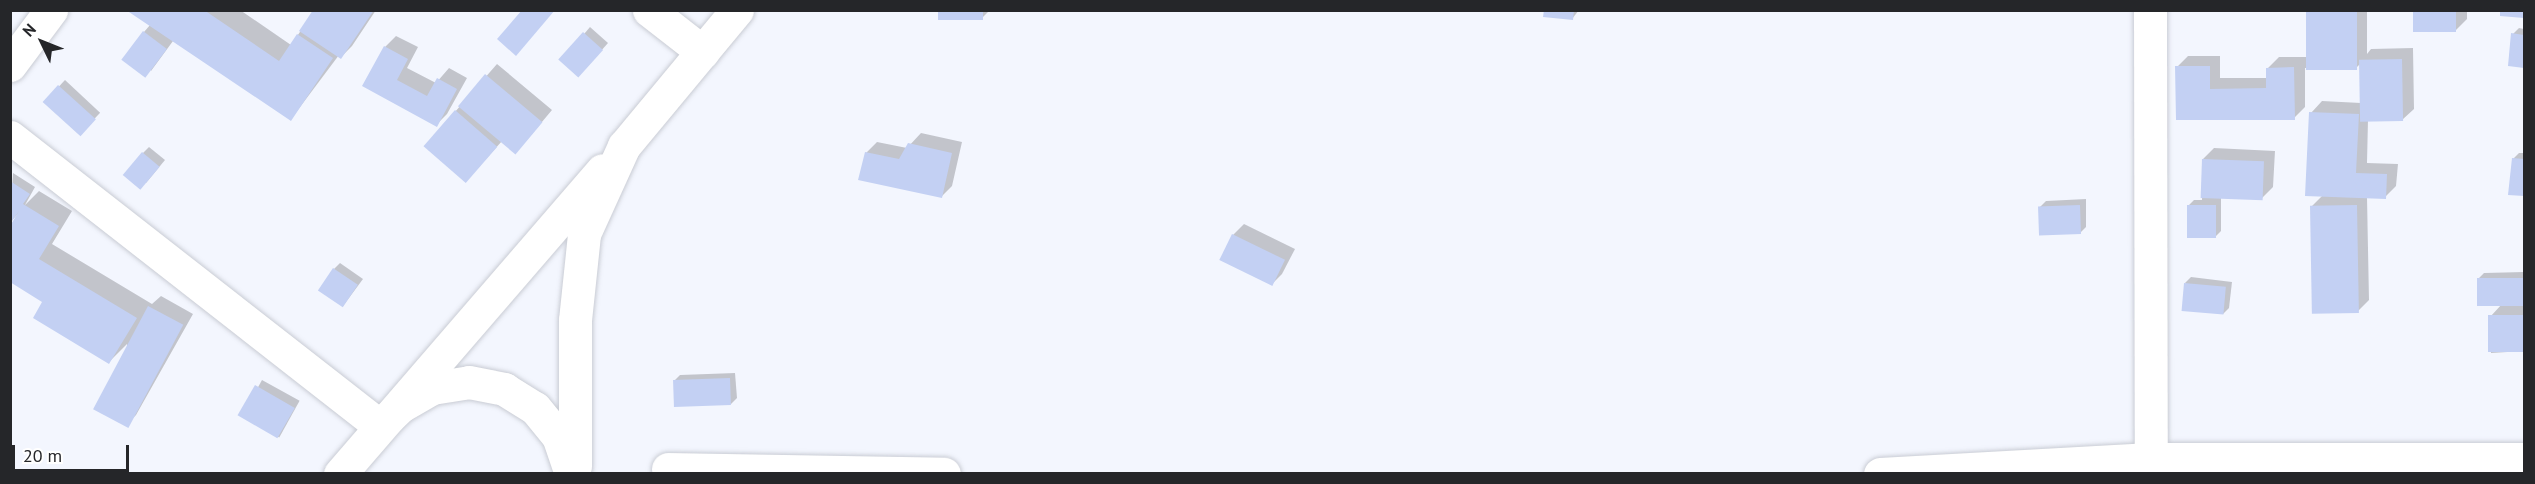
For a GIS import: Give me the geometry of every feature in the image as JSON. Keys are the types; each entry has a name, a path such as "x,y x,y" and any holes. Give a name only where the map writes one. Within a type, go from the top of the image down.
{"street":[{"path":"10,64 51,10"},
{"path":"649,10 703,52"},
{"path":"340,474 624,146 737,10"},
{"path":"2150,10 2151,466"},
{"path":"10,137 380,426"},
{"path":"573,474 575,320 584,234 624,146"},
{"path":"380,426 401,406 432,388 469,382 504,389 535,408 558,436 573,474"},
{"path":"1880,474 2524,459"},
{"path":"668,469 944,474"}],"building":[{"path":"126,10 204,10 279,61 297,34 333,58 291,121"},
{"path":"313,10 374,10 341,59 299,31"},
{"path":"522,10 555,10 516,56 497,39"},
{"path":"938,10 983,10 983,20 938,20"},
{"path":"1544,10 1574,10 1573,20 1543,17"},
{"path":"2306,10 2357,10 2357,70 2306,70"},
{"path":"2413,10 2456,10 2456,32 2413,32"},
{"path":"2500,10 2524,10 2524,18 2500,16"},
{"path":"143,31 167,49 145,78 121,60"},
{"path":"583,32 603,50 578,78 558,59"},
{"path":"2511,33 2524,35 2524,68 2508,66"},
{"path":"384,46 408,59 397,80 427,96 437,78 457,89 437,127 362,86"},
{"path":"2402,59 2403,121 2360,122 2359,60"},
{"path":"2175,66 2210,66 2210,89 2266,88 2266,68 2294,67 2295,120 2176,120"},
{"path":"485,74 542,122 515,154 458,106"},
{"path":"58,85 96,119 81,136 43,102"},
{"path":"455,110 497,147 466,183 424,146"},
{"path":"2309,112 2359,114 2356,173 2387,174 2386,199 2305,196"},
{"path":"908,143 952,153 942,198 858,180 865,152 899,159"},
{"path":"142,152 160,167 140,190 123,175"},
{"path":"2512,158 2524,159 2524,196 2508,195"},
{"path":"2202,159 2264,161 2263,200 2201,198"},
{"path":"10,181 30,194 23,204 59,226 39,259 137,318 109,364 33,318 42,302 10,282 10,226 19,211 10,224"},
{"path":"2080,205 2081,234 2039,235 2038,206"},
{"path":"2187,205 2216,205 2216,238 2187,238"},
{"path":"2357,205 2359,313 2312,314 2310,206"},
{"path":"1232,234 1285,260 1272,286 1219,260"},
{"path":"333,268 358,285 343,307 318,290"},
{"path":"2477,278 2524,278 2524,306 2477,306"},
{"path":"2184,283 2226,287 2223,315 2182,311"},
{"path":"148,306 183,325 128,428 93,409"},
{"path":"2488,315 2524,315 2524,352 2488,352"},
{"path":"730,378 731,405 674,407 673,380"},
{"path":"255,385 295,408 277,438 238,415"}]}
